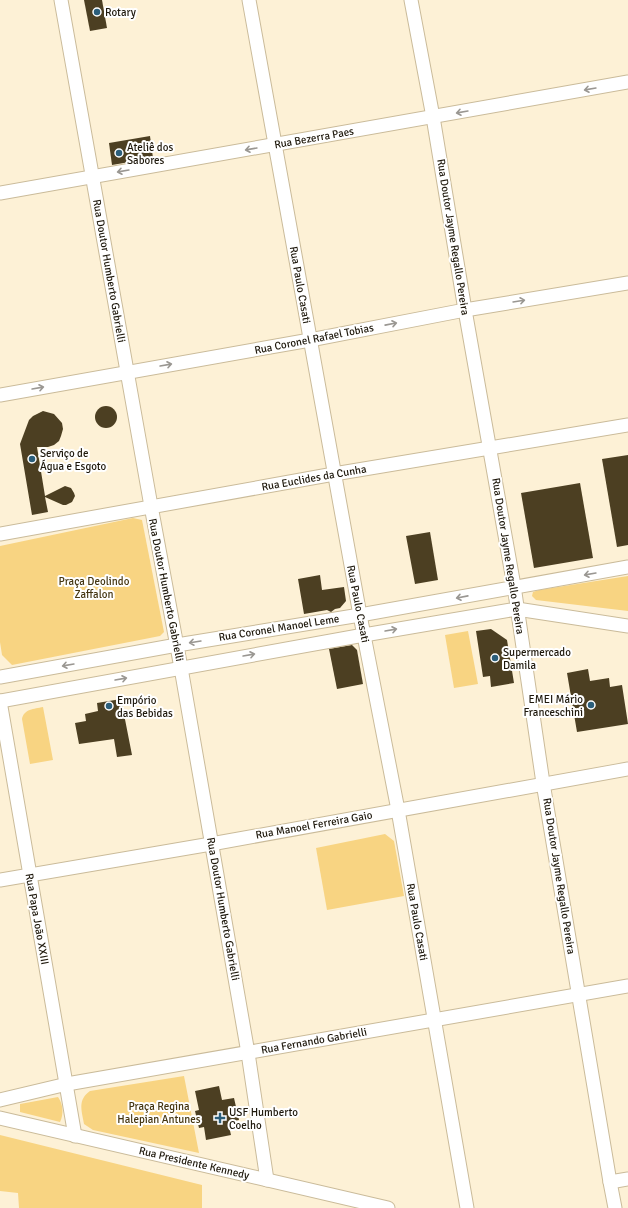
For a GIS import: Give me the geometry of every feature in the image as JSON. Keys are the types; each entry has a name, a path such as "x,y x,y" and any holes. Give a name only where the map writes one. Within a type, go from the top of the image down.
{"street":[{"name":"Rua Doutor Humberto Gabrielli","path":"60,0 177,644 248,1053 267,1180"},
{"name":"Rua Paulo Casati","path":"249,0 334,474 398,810 467,1208"},
{"name":"Rua Doutor Jayme Regallo Pereira","path":"411,0 434,117 465,310 518,609 543,783 615,1208"},
{"name":"Rua Bezerra Paes","path":"0,193 628,82"},
{"name":"Rua Coronel Rafael Tobias","path":"0,395 310,340 465,310 628,283"},
{"name":"Rua Euclides da Cunha","path":"0,534 334,474 628,425"},
{"name":"Rua Coronel Manoel Leme","path":"0,677 177,644 360,615 514,586 628,567"},
{"name":"Rua Coronel Manoel Leme","path":"0,701 364,635 518,609 628,626"},
{"name":"Rua Papa João XXIII","path":"0,701 75,1136"},
{"name":"Rua Manoel Ferreira Gaio","path":"0,880 212,844 543,783 628,769"},
{"name":"Rua Fernando Gabrielli","path":"0,1100 67,1084 435,1021 628,986"},
{"name":"Rua Presidente Kennedy","path":"0,1118 388,1208"},
{"path":"610,1182 628,1179"}],"green space":[{"name":"Praça Deolindo Zaffalon","path":"133,518 142,520 164,632 160,636 12,665 2,655 0,642 0,546"},
{"path":"628,576 628,611 536,600 532,596 533,592 539,590"},
{"path":"468,631 478,684 454,688 445,635"},
{"path":"43,707 53,760 30,764 22,719 27,711"},
{"path":"385,834 394,841 404,896 327,910 316,848"},
{"name":"Praça Regina Halepian Antunes","path":"184,1076 199,1153 93,1130 84,1124 81,1106 83,1098 90,1091"},
{"path":"58,1097 62,1109 60,1122 20,1112 20,1104"},
{"path":"0,1135 202,1185 202,1208 19,1208 18,1193 0,1191"}],"building":[{"path":"84,0 102,0 107,28 90,31"},
{"path":"150,136 153,158 112,165 109,143"},
{"path":"106,406 114,409 117,417 114,425 106,428 98,425 95,417 98,409"},
{"path":"43,411 54,414 62,423 63,429 59,441 54,445 48,447 37,447 45,496 65,486 71,488 75,496 72,502 66,505 45,497 48,512 32,515 20,444 29,420 33,416"},
{"path":"628,455 628,545 617,547 602,459"},
{"path":"580,483 593,558 534,568 521,493"},
{"path":"430,532 438,580 415,584 406,536"},
{"path":"320,575 322,590 344,587 346,601 340,608 331,612 327,610 304,614 298,579"},
{"name":"Supermercado Damila","path":"491,629 507,640 514,683 491,687 490,676 483,677 476,631"},
{"path":"352,645 357,650 363,684 337,689 329,649"},
{"path":"588,669 590,681 609,678 610,687 622,685 628,724 577,732 567,673"},
{"path":"121,699 132,755 117,757 114,739 79,744 75,723 86,721 85,714 98,711 97,703"},
{"path":"219,1086 222,1100 234,1098 239,1120 228,1122 231,1135 206,1140 204,1127 199,1128 195,1111 199,1110 195,1091"}],"place":[{"name":"Rotary","path":"97,12"},
{"name":"Ateliê dos Sabores","path":"119,153"},
{"name":"Serviço de Água e Esgoto","path":"32,459"},
{"name":"Supermercado Damila","path":"495,658"},
{"name":"EMEI Mário Franceschini","path":"591,705"},
{"name":"Empório das Bebidas","path":"109,706"},
{"name":"USF Humberto Coelho","path":"220,1118"}]}
